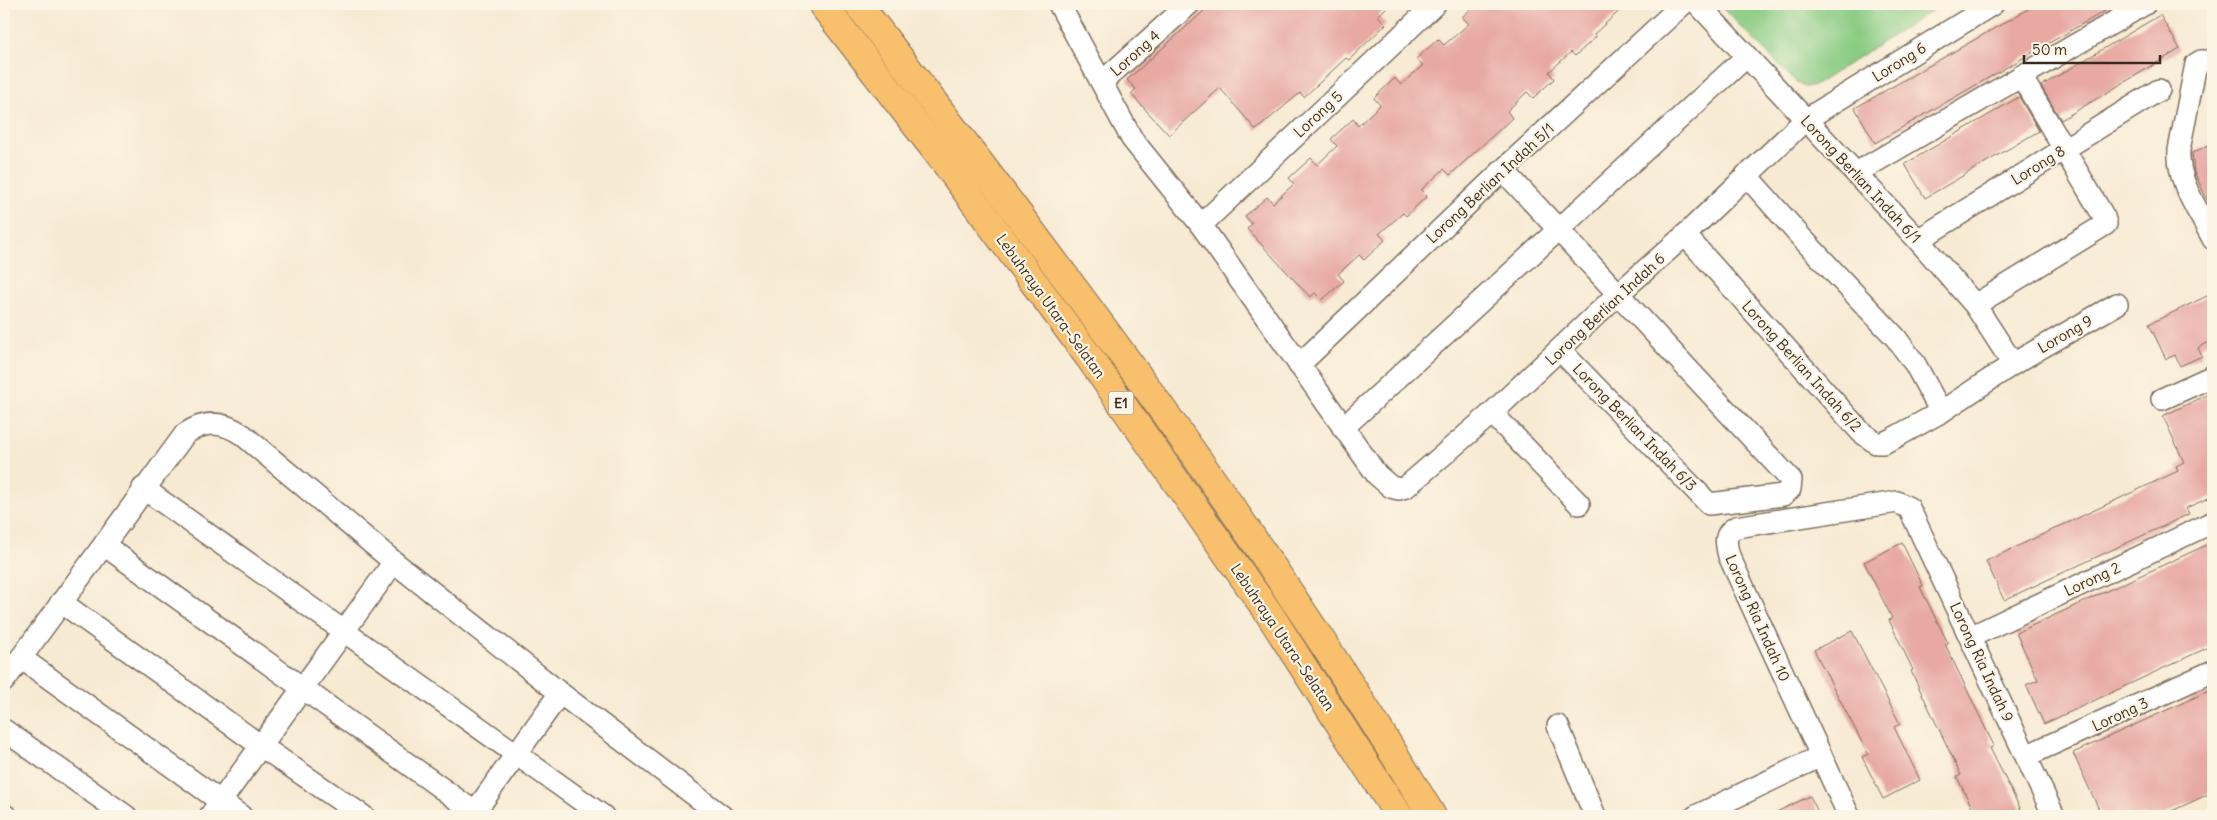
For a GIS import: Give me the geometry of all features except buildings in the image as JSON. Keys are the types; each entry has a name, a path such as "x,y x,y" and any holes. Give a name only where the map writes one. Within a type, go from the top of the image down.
{"highway":[{"name":"Lebuhraya Utara–Selatan","path":"822,4 947,165 1128,412 1270,615 1399,816"},
{"name":"Lebuhraya Utara–Selatan","path":"858,4 969,148 1232,508 1320,638 1432,816"}],"street":[{"path":"1059,4 1132,139 1201,225 1343,428 1746,57"},
{"name":"Lorong 4","path":"1102,82 1189,4"},
{"name":"Lorong 5","path":"1201,225 1435,4"},
{"name":"Lorong Berlian Indah 5/1","path":"1299,365 1503,170 1683,4"},
{"name":"Lorong Berlian Indah 6/1","path":"1698,4 1918,240 1975,305 2013,364"},
{"name":"Lorong 6","path":"1805,120 1993,4"},
{"path":"1856,173 2146,4"},
{"path":"2213,61 2202,61 2196,64 2178,164 2182,179 2213,239"},
{"path":"1975,305 2106,224 2104,217 2020,76"},
{"name":"Lorong 8","path":"1918,240 2159,90"},
{"name":"Lorong Berlian Indah 6","path":"1343,428 1383,482 1399,489 1406,487 1492,413 1617,295 1685,235 1805,120"},
{"path":"1503,170 1617,295"},
{"path":"1746,175 1800,236 1896,338 1915,364 1940,412"},
{"name":"Lorong Berlian Indah 6/2","path":"1685,235 1869,439 1882,443 1940,412 2013,364"},
{"name":"Lorong Berlian Indah 6/3","path":"1560,350 1709,504 1783,495 1790,489 1791,480 1617,295"},
{"name":"Lorong 9","path":"2013,364 2117,304"},
{"path":"2162,399 2213,376"},
{"path":"1492,413 1579,504"},
{"path":"4,681 104,545 143,488 185,434 203,424 216,423 232,426 394,562 560,693 722,816"},
{"path":"143,488 603,816"},
{"name":"Lorong Ria Indah 10","path":"1849,816 1729,556 1726,537 1730,530 1736,527 1816,514 1897,502 1909,508"},
{"name":"Lorong Ria Indah 9","path":"1909,508 2054,816"},
{"name":"Lorong 2","path":"1970,636 2213,522"},
{"path":"104,545 476,815 560,693"},
{"path":"215,809 394,562"},
{"path":"62,602 261,746 363,816"},
{"path":"21,658 215,809 241,816"},
{"name":"Lorong 3","path":"2026,756 2213,671"},
{"path":"1558,726 1595,816"},
{"path":"4,730 126,816"},
{"path":"1696,816 1820,756"}],"green space":[{"path":"1718,4 1942,4 1814,86 1804,87 1795,81"}]}
